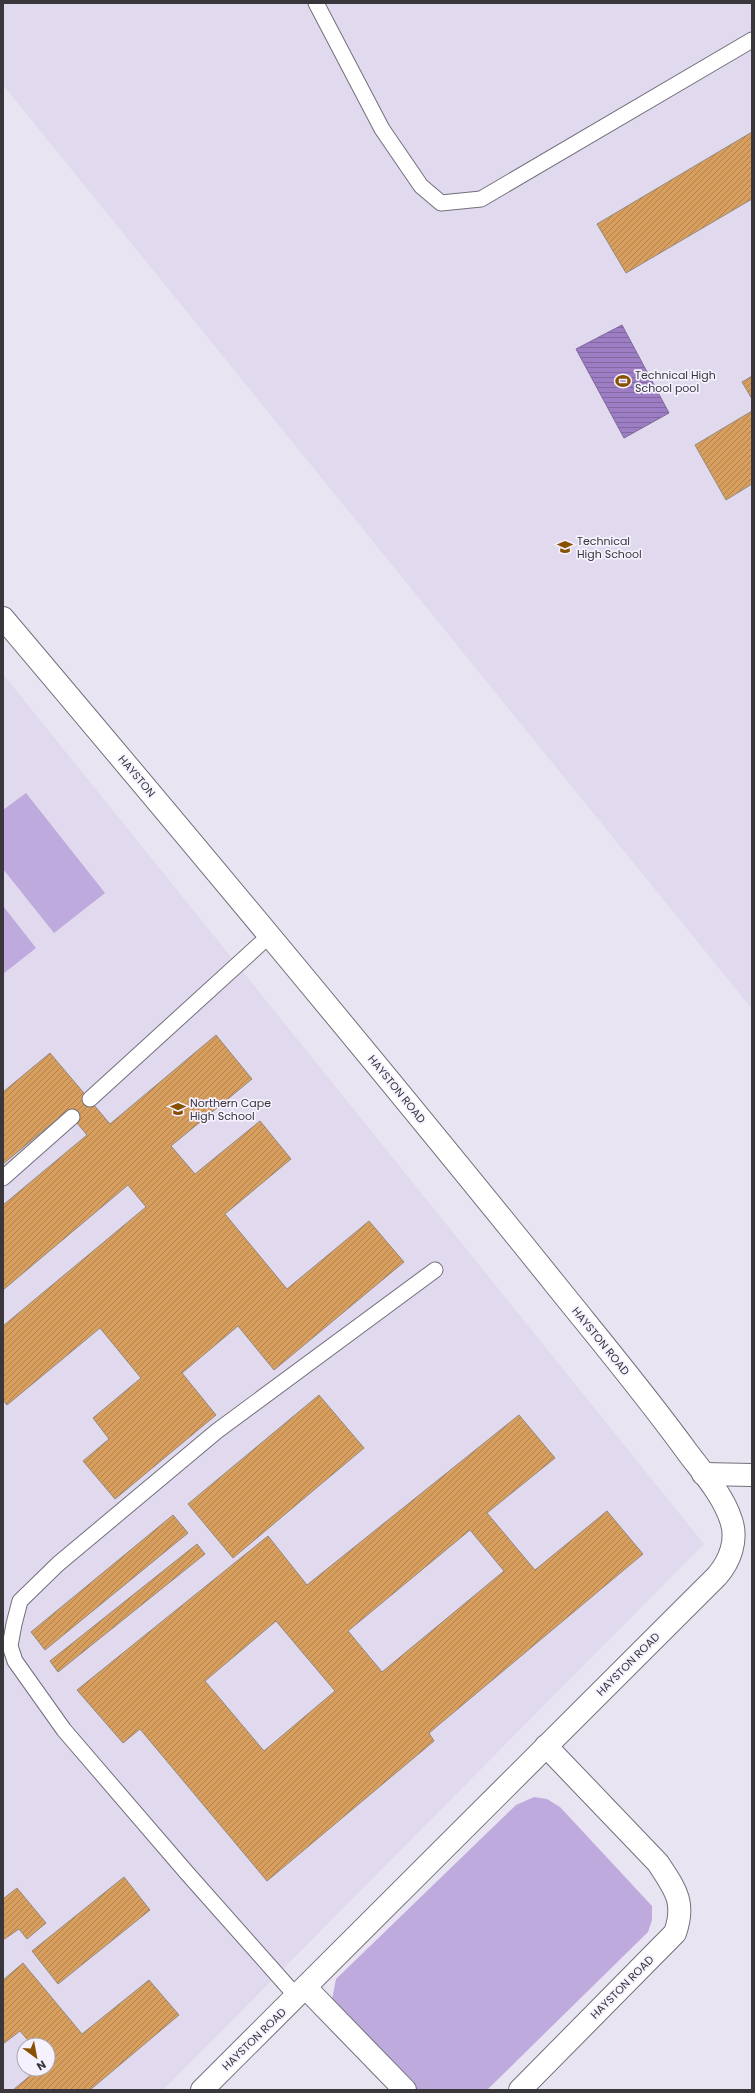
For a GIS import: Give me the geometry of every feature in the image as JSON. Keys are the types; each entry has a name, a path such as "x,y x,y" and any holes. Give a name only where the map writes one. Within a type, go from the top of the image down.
{"street":[{"name":"HAYSTON","path":"3,618 270,935"},
{"name":"HAYSTON ROAD","path":"202,2090 302,1993 546,1746 702,1592 726,1566 732,1552 732,1521 718,1495 659,1414 270,935"},
{"path":"703,1474 752,1475"},
{"name":"HAYSTON ROAD","path":"520,2090 675,1933 681,1917 678,1898 671,1883 658,1863 546,1746"},
{"path":"302,1993 406,2090"}],"lane":[{"path":"316,3 386,135 420,186 441,203 481,200 752,40"},
{"path":"90,1099 270,935"},
{"path":"3,1178 72,1117"},
{"path":"302,1993 187,1873 64,1730 15,1661 10,1646 14,1624 20,1601 58,1564 217,1431 435,1270"}],"shaded area":[{"name":"Technical High School","path":"3,3 752,3 752,1009 3,85"},
{"name":"Technical High School pool","path":"622,325 669,413 624,438 576,349"},
{"name":"Northern Cape High School","path":"3,674 704,1544 163,2090 3,2090"},
{"path":"26,793 105,893 54,933 3,869 3,810"},
{"path":"3,906 36,948 3,974"},
{"path":"534,1797 547,1799 560,1807 652,1906 652,1920 648,1932 487,2090 399,2090 333,2013 332,1999 336,1979 516,1805"}],"building":[{"path":"752,132 752,199 626,273 597,224"},
{"path":"752,376 752,399 742,382"},
{"path":"752,411 752,484 726,500 695,445"},
{"path":"216,1035 252,1079 171,1146 195,1174 260,1121 291,1159 225,1214 287,1289 369,1221 404,1262 274,1370 238,1326 182,1373 216,1415 115,1499 83,1461 109,1439 93,1418 141,1378 100,1328 7,1405 3,1400 3,1326 146,1207 128,1185 3,1290 3,1205 87,1135 67,1111 3,1164 3,1092 50,1053 110,1124"},
{"path":"319,1395 364,1448 233,1558 188,1504"},
{"path":"519,1415 555,1458 487,1513 535,1570 607,1511 643,1554 429,1733 434,1741 267,1881 140,1729 123,1743 77,1690 268,1536 307,1585","holes":["470,1530 504,1571 382,1672 348,1631","276,1621 335,1691 264,1751 205,1681"]},
{"path":"173,1515 188,1533 45,1650 31,1632"},
{"path":"197,1544 205,1554 58,1672 50,1661"},
{"path":"124,1877 150,1910 58,1984 32,1951"},
{"path":"17,1888 46,1923 27,1939 19,1929 3,1940 3,1899"},
{"path":"23,1963 82,2034 149,1980 179,2015 90,2090 13,2090 28,2077 56,2077 56,2037 25,2037 20,2031 3,2044 3,1980"}],"place":[{"name":"Technical High School pool","path":"623,381"},
{"name":"Technical High School","path":"565,547"},
{"name":"Northern Cape High School","path":"178,1109"}]}
